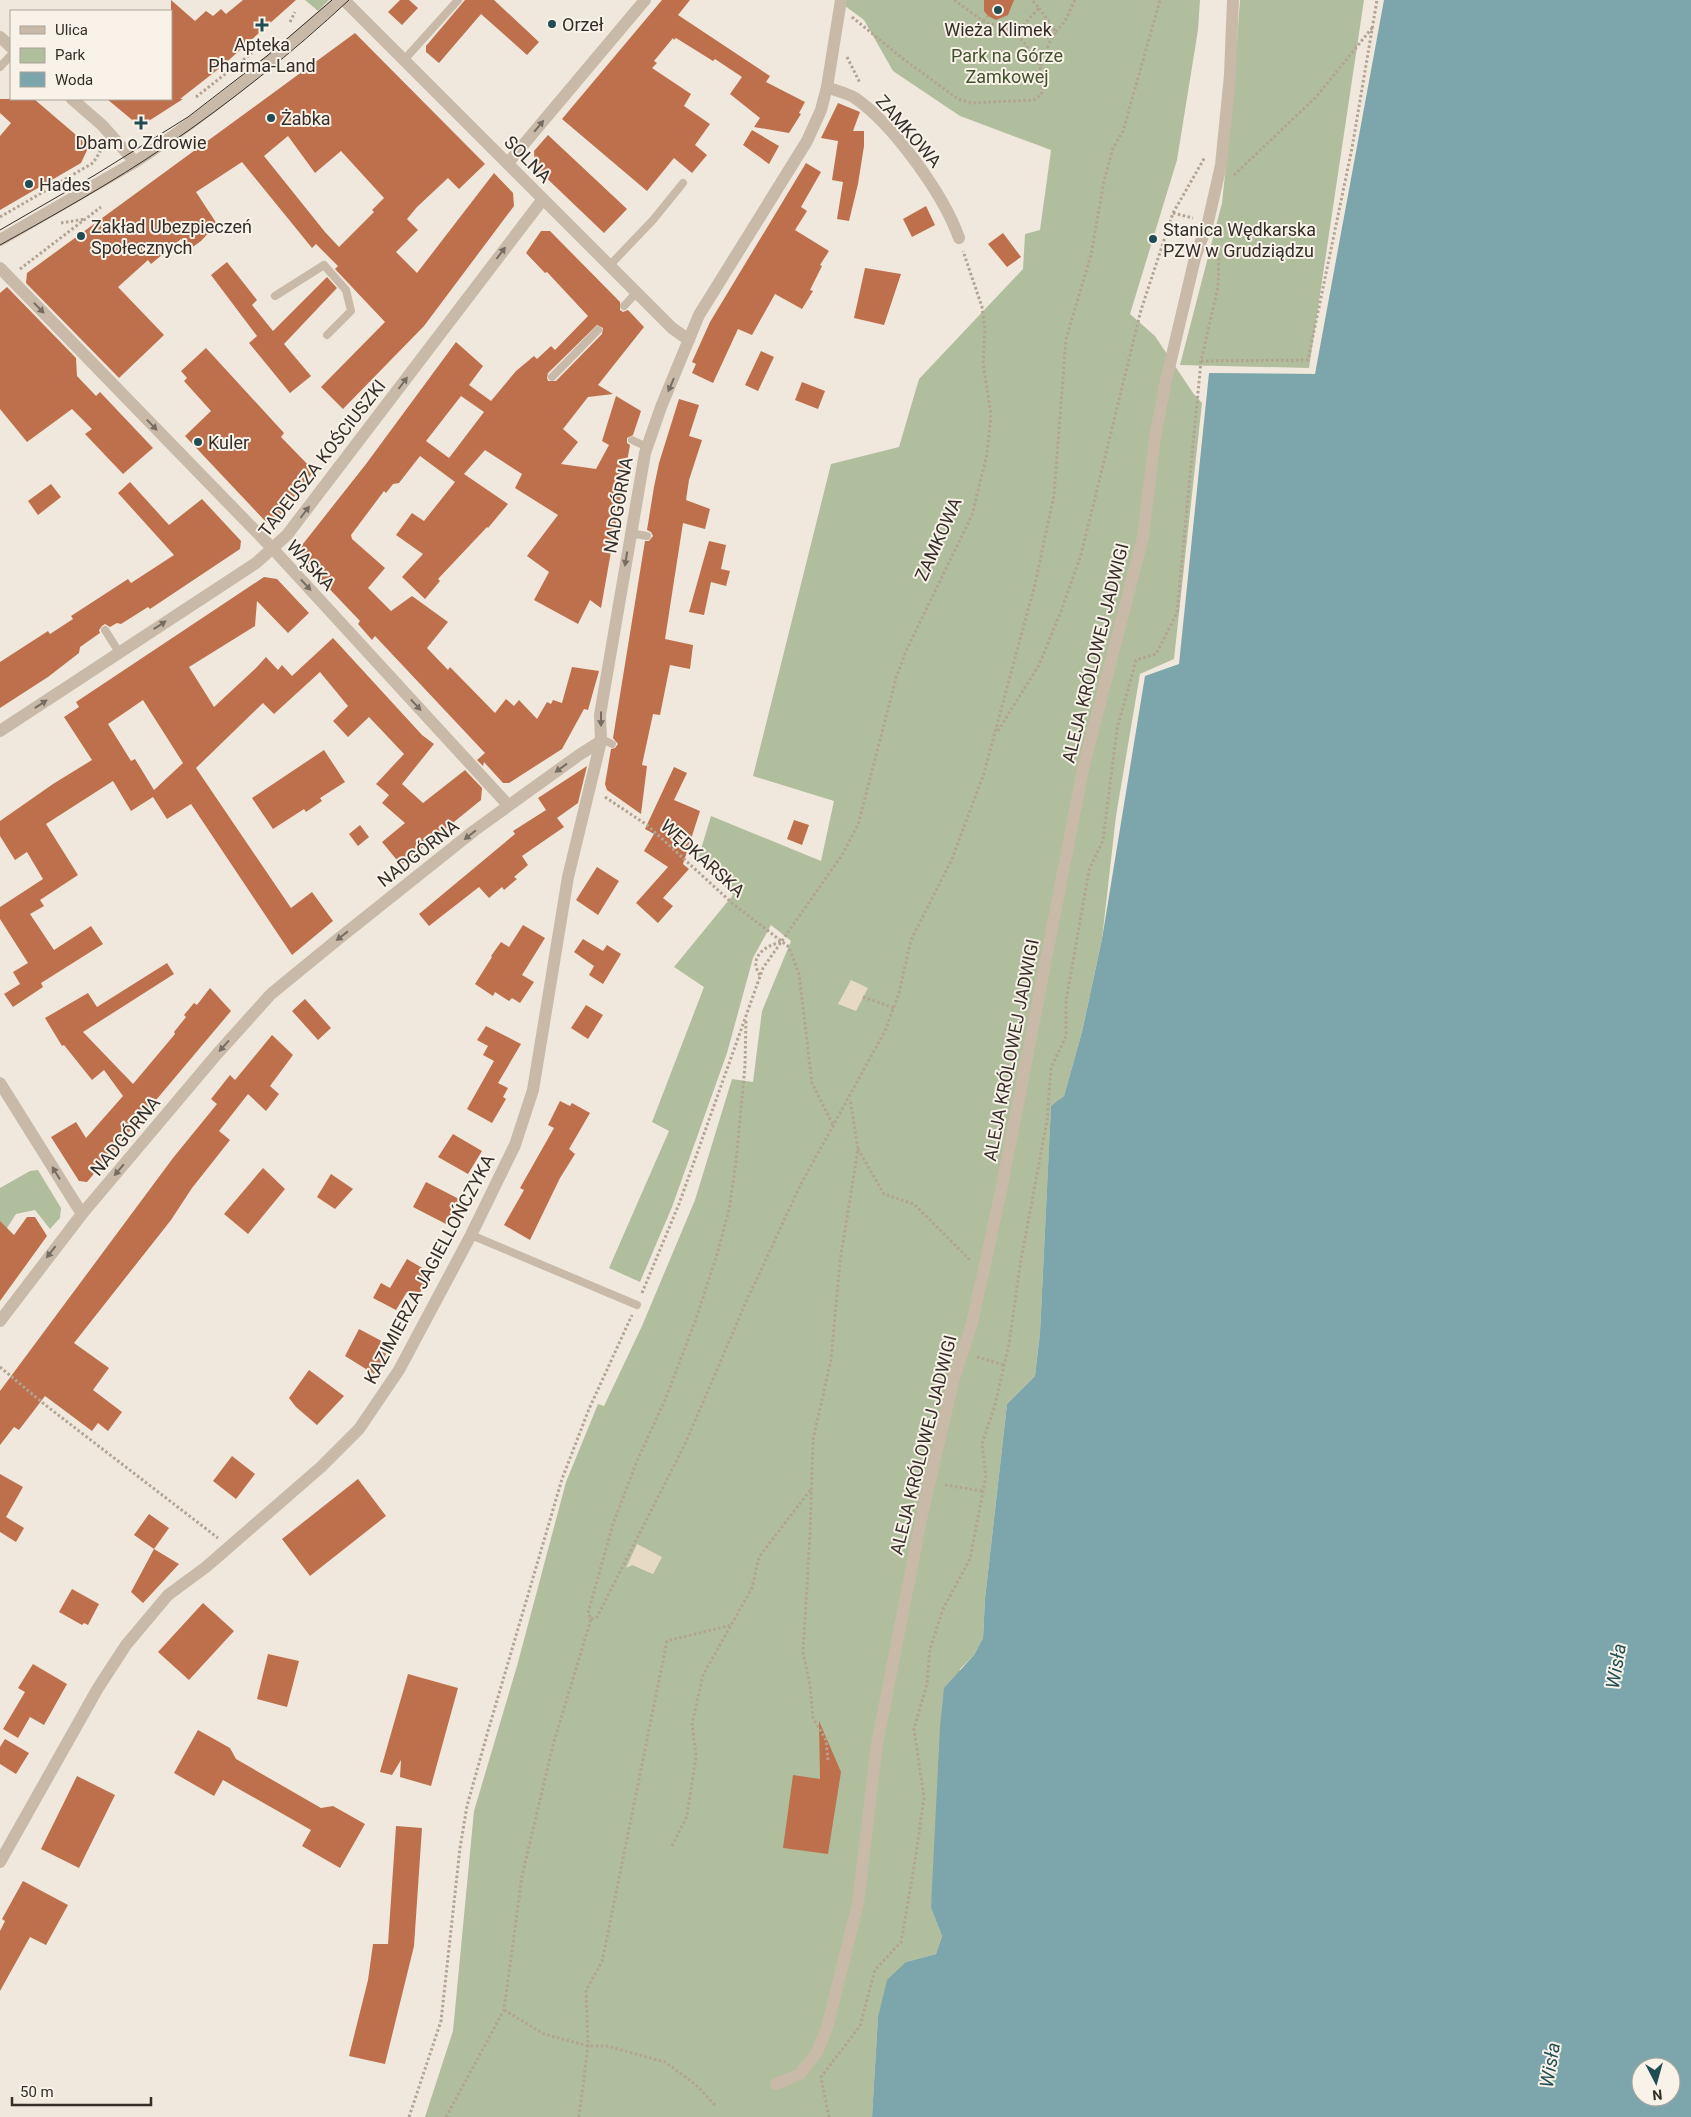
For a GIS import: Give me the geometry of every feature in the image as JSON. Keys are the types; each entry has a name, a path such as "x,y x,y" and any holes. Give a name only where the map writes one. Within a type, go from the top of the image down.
{"street":[{"path":"0,240 134,162 203,114 261,69 340,0"},
{"name":"SOLNA","path":"344,0 672,328 689,340"},
{"path":"508,163 646,0"},
{"name":"ALEJA KRÓLOWEJ JADWIGI","path":"776,2084 800,2074 817,2052 827,2028 858,1903 877,1744 929,1483 952,1382 972,1323 1032,1036 1084,769 1143,537 1155,437 1165,384 1195,258 1208,222 1221,165 1230,75 1233,0"},
{"path":"689,340 699,316 807,142 821,110 827,87 841,4"},
{"path":"0,37 10,46"},
{"name":"ZAMKOWA","path":"827,87 853,97 870,109 934,187 959,238"},
{"path":"73,100 102,124 134,162"},
{"name":"TADEUSZA KOŚCIUSZKI","path":"0,731 256,563 273,549 293,527 543,199"},
{"name":"WĄSKA","path":"4,275 273,549 508,805"},
{"name":"NADGÓRNA","path":"0,1321 82,1214 217,1054 271,994 336,940 508,805 579,755 605,741 600,715 630,533 647,447 689,340"},
{"name":"KAZIMIERZA JAGIELLOŃCZYKA","path":"0,1862 98,1688 126,1644 168,1595 206,1567 321,1467 358,1430 399,1370 471,1235 515,1145 533,1090 568,877 605,741"},
{"path":"0,1083 82,1214"}],"lane":[{"path":"404,60 458,0"},
{"path":"0,67 10,56"},
{"path":"610,265 653,220 683,183"},
{"path":"275,296 324,265 346,290 351,311 327,335"},
{"path":"624,306 637,292"},
{"path":"552,377 598,330"},
{"path":"632,440 647,447"},
{"path":"630,533 647,536"},
{"path":"105,630 119,652"},
{"path":"471,1235 637,1305"}],"path":[{"path":"954,0 983,21 1016,33 1041,66"},
{"path":"1032,0 1056,32"},
{"path":"841,4 902,58 958,99 972,103 1034,100 1041,94 1043,83 1041,66 1049,43 1065,21 1075,0"},
{"path":"446,2117 504,2010 522,1876 553,1745 592,1619 597,1617 685,1444 746,1302 797,1193 885,1031 894,1008 912,940 952,859 984,773 1035,584 1054,495 1066,339 1091,255 1106,173 1113,148 1123,131 1160,0"},
{"path":"1201,361 1308,360 1352,148 1377,0"},
{"path":"1016,33 1039,8"},
{"path":"285,27 295,12"},
{"path":"983,21 988,16"},
{"path":"1214,194 1316,97 1373,28"},
{"path":"193,100 255,50"},
{"path":"847,55 852,70 866,90"},
{"path":"0,217 93,163 100,152 97,145 90,138"},
{"path":"995,735 1039,665 1061,611 1081,555 1141,310 1173,213 1206,157"},
{"path":"4,275 19,275 21,267 101,207"},
{"path":"1173,213 1187,216"},
{"path":"829,2117 821,2077 860,2026 875,1970 901,1942 915,1864 924,1798 914,1729 928,1684 930,1650 943,1609 970,1559 986,1476 982,1444 995,1404 1004,1365 1046,1121 1051,1068 1066,1036 1066,1001 1089,870 1103,840 1117,729 1136,660 1156,654 1177,613 1201,361 1218,287 1219,257 1208,222"},
{"name":"ZAMKOWA","path":"760,975 771,955 842,855 858,825 896,678 906,651 972,515 987,454 991,415 983,363 985,329 982,307 959,238"},
{"name":"WĘDKARSKA","path":"604,797 647,825 732,903 789,947 799,974 812,1083 834,1126"},
{"path":"409,2117 441,2021 460,1848 467,1806 562,1479 589,1409 637,1305 679,1204 760,975 756,968 756,963 761,952 770,945 781,942"},
{"path":"863,997 894,1008"},
{"path":"592,1619 588,1613 613,1524 637,1461 665,1400 696,1319 729,1210 745,1066 746,1016"},
{"path":"828,1760 826,1740 813,1718 810,1685 802,1652 813,1440 831,1360 840,1261 858,1149 850,1098"},
{"path":"858,1149 884,1194 914,1204 983,1273"},
{"path":"962,1353 1004,1365"},
{"path":"0,1367 52,1410 211,1532"},
{"path":"929,1483 983,1491"},
{"path":"672,1846 687,1816 696,1756 692,1724 703,1675 752,1588 759,1558 812,1488"},
{"path":"579,2117 588,2046 586,1990 602,1962 667,1640 731,1625"},
{"path":"504,2010 544,2034 588,2046 607,2046 665,2062 695,2084 716,2105"}],"green space":[{"path":"305,0 329,0 318,11"},
{"name":"Park na Górze Zamkowej","path":"837,0 1200,0 1198,30 1177,160 1130,314 1155,336 1193,393 1202,403 1174,659 1140,674 1116,816 1102,939 1082,1032 1064,1096 1051,1107 1040,1333 1035,1376 1007,1404 985,1599 983,1638 974,1655 960,1669 931,1908 942,1936 936,1954 906,1962 878,2017 872,2117 425,2117 453,2031 474,1811 517,1666 566,1482 598,1404 604,1406 642,1326 695,1200 732,1079 753,1082 762,1011 791,941 771,925 753,958 727,1053 672,1207 640,1282 609,1268 669,1131 652,1122 704,987 674,967 733,895 698,859 711,816 821,861 834,801 753,776 831,464 899,447 919,379 1023,269 1025,234 1040,230 1051,150 960,116 893,71 864,20","holes":["661,1557 653,1574 633,1565"]},
{"path":"1240,0 1364,0 1309,368 1180,365 1222,203 1232,109"},
{"path":"38,1170 61,1208 60,1218 50,1229 35,1210 16,1214 0,1239 0,1188 30,1171"}],"shaded area":[{"path":"851,980 868,988 856,1011 838,1004"},
{"path":"637,1544 662,1557 653,1574 633,1565 626,1568"}],"water":[{"name":"Wisła","path":"1384,0 1691,0 1691,2117 872,2117 878,2017 887,1980 906,1962 936,1954 942,1936 931,1908 940,1727 944,1688 974,1655 983,1638 985,1599 1007,1404 1035,1376 1040,1333 1051,1106 1064,1096 1082,1032 1102,939 1145,676 1179,664 1209,373 1315,374"}],"building":[{"path":"171,0 195,21 206,11 213,16 221,9 226,14 243,0 296,0 221,67 180,99 183,99 144,124 141,119 137,124 108,100 172,100"},
{"path":"400,0 409,0 418,8 402,25 388,12"},
{"path":"465,0 494,0 539,42 527,55 481,14 439,63 426,52 426,46"},
{"path":"662,0 690,0 678,15 770,76 766,82 805,102 799,113 801,114 789,133 754,127 760,118 730,94 742,77 715,59 713,61 673,38 654,61 657,63 652,68 691,94 684,106 710,124 695,145 707,155 692,173 674,158 647,191 562,119"},
{"name":"Wieża Klimek","path":"984,0 1014,0 1008,15 996,20 988,16 984,11"},
{"path":"355,33 485,164 459,189 448,178 417,207 407,219 418,230 396,252 417,273 494,173 513,193 514,206 424,326 343,409 321,387 385,322 335,269 338,266 316,244 312,248 242,162 196,192 217,224 201,241 190,249 181,239 151,264 148,260 118,287 164,335 119,378 26,283 27,273","holes":["288,136 315,173 341,151 384,198 372,210 374,212 339,247 264,156"]},
{"path":"0,99 35,100 89,146 81,163 0,210 0,136 11,123 0,113"},
{"path":"838,103 860,112 853,131 864,131 864,146 858,184 849,221 837,219 843,182 832,180 838,141 821,138"},
{"path":"752,130 779,146 769,164 743,145"},
{"path":"548,135 627,209 604,233 535,167 534,151"},
{"path":"806,163 821,172 801,207 807,211 795,230 829,251 820,265 822,266 810,290 813,291 802,309 775,294 752,335 738,329 713,383 692,373 696,364 692,362 710,322"},
{"path":"926,206 935,225 912,237 903,219"},
{"path":"541,231 550,231 620,302 620,310 623,312 628,310 644,327 598,385 613,394 588,397 563,429 578,442 561,464 596,469 609,445 602,441 616,396 641,411 633,435 627,438 627,443 630,445 601,608 590,600 578,624 534,600 549,572 527,556 558,515 515,488 522,474 485,450 464,474 508,504 488,528 438,579 440,581 425,599 402,577 423,554 396,535 412,513 424,521 455,482 420,456 399,483 393,484 386,493 384,491 351,535 352,539 385,568 368,588 391,611 412,596 448,622 427,648 448,670 450,667 495,713 506,699 514,706 519,700 537,719 547,702 551,704 553,700 562,703 572,667 599,671 588,710 584,709 562,749 509,783 503,783 484,762 483,766 477,760 485,753 375,636 372,640 358,624 360,621 299,557 299,549 366,464 456,342 483,366 469,385 491,401 516,371 534,356 537,359 551,346 555,350 588,316 547,272 545,273 526,253","holes":["597,325 603,328 602,334 556,381 548,381 548,373","461,396 484,412 449,458 426,441"]},
{"path":"1003,233 1021,257 1007,267 988,244"},
{"path":"227,262 257,300 252,305 273,331 327,277 337,288 284,344 311,376 290,393 249,343 257,336 211,275"},
{"path":"865,268 901,274 884,325 854,318"},
{"path":"7,287 76,358 77,376 96,396 100,392 153,448 123,474 85,434 92,429 72,409 27,442 0,409 0,293"},
{"path":"206,348 284,433 281,437 314,471 274,523 267,523 185,436 211,411 184,381 187,378 181,371"},
{"path":"761,351 774,357 758,391 745,385"},
{"path":"802,382 825,391 818,409 795,400"},
{"path":"679,399 699,405 689,436 702,440 689,480 686,500 710,509 705,529 683,523 665,639 693,645 690,669 670,665 660,715 653,714 642,765 647,766 641,814 607,790 605,784 611,749 615,748 618,744 613,738 645,541 649,541 653,536 647,530 654,487 659,463"},
{"path":"130,482 169,525 202,499 241,541 240,549 150,609 148,607 121,624 117,623 110,627 105,624 99,630 100,633 80,647 79,653 48,677 0,708 0,662 48,631 50,634 73,619 71,616 128,579 131,583 174,555 118,493"},
{"path":"51,484 61,497 38,515 28,501"},
{"path":"709,541 726,545 721,569 730,571 726,586 711,582 704,615 689,612"},
{"path":"264,577 277,579 309,613 288,633 257,601 255,626 189,667 214,707 266,657 278,670 282,665 292,676 333,638 422,735 434,744 402,784 423,803 465,770 482,788 481,800 401,865 382,842 405,823 382,803 389,795 376,784 404,754 369,717 348,737 333,721 348,706 320,672 274,714 263,703 196,768 291,908 312,892 333,921 292,955 191,804 167,819 153,797 131,811 113,781 46,824 78,875 40,900 44,906 30,914 54,950 91,926 103,944 41,983 43,987 13,1007 4,994 20,984 13,972 28,963 0,919 0,907 43,879 27,852 15,860 0,836 0,821 53,784 92,760 64,717 79,707 76,702","holes":["143,700 183,763 154,790 135,759 131,761 108,724"]},
{"path":"324,750 345,782 320,798 322,801 306,812 304,809 273,829 252,798"},
{"path":"587,766 578,803 557,818 564,827 522,856 528,865 514,877 517,879 504,890 502,887 489,898 479,887 429,926 419,914 515,834 513,831 546,810 538,798"},
{"path":"674,767 687,773 674,800 700,811 683,864 689,869 663,898 673,906 658,923 636,903 668,867 644,851 654,834 645,829"},
{"path":"794,820 809,825 802,845 787,839"},
{"path":"360,825 369,837 358,846 349,834"},
{"path":"597,867 619,881 598,915 576,900"},
{"path":"523,925 545,938 522,975 534,982 520,1003 512,998 509,1001 495,992 493,996 475,984 501,942 509,947"},
{"path":"583,939 603,951 607,945 621,954 603,984 589,975 594,966 574,952"},
{"path":"167,963 174,974 83,1032 133,1084 175,1034 174,1032 186,1017 184,1015 194,1003 197,1005 210,988 231,1011 87,1182 79,1181 51,1137 76,1122 86,1138 123,1096 104,1070 92,1080 64,1045 62,1046 45,1018 88,993 97,1007"},
{"path":"305,999 331,1028 318,1040 292,1011"},
{"path":"586,1005 603,1015 588,1039 571,1028"},
{"path":"486,1026 521,1044 498,1083 508,1088 503,1097 506,1099 492,1123 467,1109 494,1061 483,1055 488,1046 477,1040"},
{"path":"272,1035 293,1055 270,1086 279,1094 266,1111 248,1094 219,1131 230,1140 192,1188 171,1220 74,1343 109,1368 93,1390 122,1412 108,1431 98,1423 92,1431 45,1396 19,1430 14,1427 0,1445 0,1391 173,1158 217,1104 211,1099 230,1075 235,1080"},
{"path":"560,1101 570,1106 572,1103 590,1113 569,1149 575,1154 560,1178 530,1240 504,1225 524,1190 520,1188 554,1128 548,1125"},
{"path":"453,1134 482,1151 468,1174 438,1157"},
{"path":"263,1168 285,1189 248,1234 224,1214"},
{"path":"331,1174 353,1189 335,1209 317,1197"},
{"path":"426,1182 459,1199 446,1224 413,1207"},
{"path":"27,1217 35,1217 47,1236 0,1301 0,1221 14,1235"},
{"path":"407,1259 431,1273 417,1298 407,1292 396,1310 373,1298 381,1283 390,1288"},
{"path":"359,1329 391,1346 374,1374 345,1356"},
{"path":"309,1370 344,1396 317,1425 296,1407 289,1398"},
{"path":"232,1456 255,1474 236,1499 213,1481"},
{"path":"0,1474 23,1487 6,1517 24,1528 16,1542 0,1532"},
{"path":"358,1479 386,1516 310,1576 282,1539"},
{"path":"149,1514 169,1528 154,1549 134,1535"},
{"path":"154,1549 179,1564 143,1603 131,1592"},
{"path":"72,1589 99,1604 88,1625 84,1623 82,1625 59,1612"},
{"path":"203,1603 234,1631 189,1680 158,1652"},
{"path":"268,1654 299,1661 287,1707 257,1699"},
{"path":"33,1664 67,1684 44,1725 30,1717 18,1738 3,1729 25,1692 18,1688"},
{"path":"408,1674 458,1688 431,1786 400,1777 401,1760 392,1775 380,1772"},
{"path":"819,1721 841,1772 828,1854 783,1848 793,1775 820,1779"},
{"path":"198,1730 230,1748 236,1759 321,1808 333,1806 365,1824 340,1868 302,1846 311,1830 223,1780 214,1796 174,1773"},
{"path":"5,1739 29,1753 16,1774 0,1764 0,1747"},
{"path":"77,1776 115,1795 79,1868 41,1849"},
{"path":"396,1826 422,1828 414,1946 385,2064 349,2056 368,1980 373,1944 388,1944"},
{"path":"23,1881 68,1905 46,1945 30,1937 0,1991 0,1931 5,1921 2,1919"}],"tram line":[{"path":"0,230 95,175 188,117 267,56 332,0"},
{"path":"0,245 105,185 190,129 306,39 349,0"}],"place":[{"name":"Wieża Klimek","path":"998,10"},
{"name":"Orzeł","path":"552,24"},
{"name":"Apteka Pharma-Land","path":"262,25"},
{"name":"Żabka","path":"271,118"},
{"name":"Dbam o Zdrowie","path":"141,123"},
{"name":"Hades","path":"29,184"},
{"name":"Zakład Ubezpieczeń Społecznych","path":"81,236"},
{"name":"Stanica Wędkarska PZW w Grudziądzu","path":"1153,239"},
{"name":"Kuler","path":"198,442"}]}
